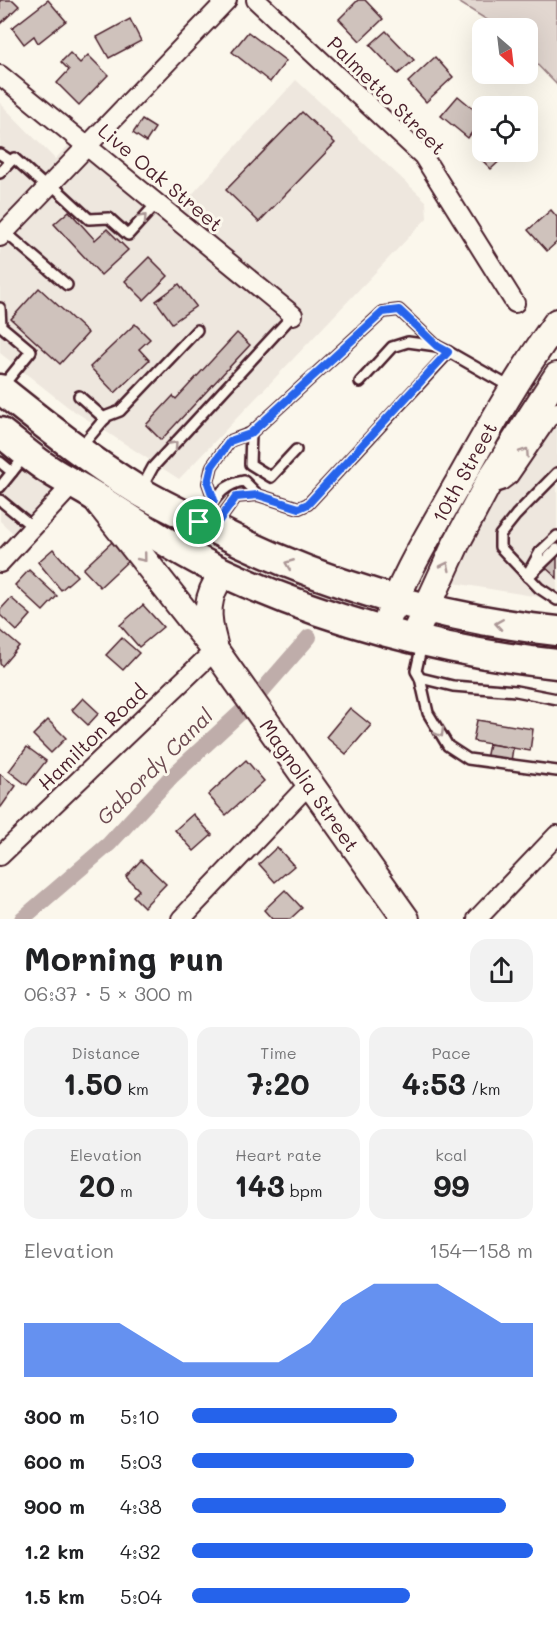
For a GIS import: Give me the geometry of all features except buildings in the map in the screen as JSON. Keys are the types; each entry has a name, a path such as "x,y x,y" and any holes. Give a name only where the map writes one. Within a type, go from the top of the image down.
{"main road":[{"path":"0,389 78,450 139,491 209,517 261,553 344,585 394,600 488,622 557,631"},
{"path":"0,432 20,463 49,470 168,544 223,573 333,616 384,630 488,654 557,664"}],"street":[{"path":"2,234 227,0"},
{"name":"Palmetto Street","path":"256,0 423,156 515,303"},
{"name":"Live Oak Street","path":"0,75 293,315"},
{"name":"10th Street","path":"384,630 394,600 512,388 557,322"},
{"name":"10th Street","path":"418,639 425,608 487,485 557,376"},
{"path":"487,485 501,481 509,474 548,418 557,412"},
{"path":"0,563 33,527 83,490"},
{"name":"Magnolia Street","path":"83,490 215,651 406,919"},
{"name":"Magnolia Street","path":"215,651 207,621 214,584 223,573"},
{"name":"Hamilton Road","path":"0,856 215,651"},
{"path":"181,919 309,784"},
{"path":"477,919 557,835"}],"lane":[{"path":"0,154 11,161"},
{"path":"0,173 14,158 89,219 109,218 128,235 157,203"},
{"path":"2,234 67,285"},
{"path":"0,308 1,326 31,351 0,389"},
{"path":"209,517 208,483 212,466 230,441 250,434 383,312 399,310 437,346 512,388"},
{"path":"139,491 153,467 293,315"},
{"path":"78,450 107,416 120,411 197,330"},
{"path":"360,382 392,347 408,342 437,346"},
{"path":"209,517 236,497 258,495 299,508 308,504 448,352"},
{"path":"79,396 105,419"},
{"path":"250,434 250,464 271,477 296,450"},
{"path":"0,462 20,463"},
{"path":"0,487 20,463"},
{"path":"557,473 516,514 500,535 500,547 545,593 557,600"},
{"path":"209,517 223,489 234,482 244,481 258,495"},
{"path":"0,500 33,527"},
{"path":"527,576 540,552 557,536"},
{"path":"527,576 557,549"},
{"path":"418,639 416,671 420,678 428,713 448,746 468,759 557,771"},
{"path":"420,678 453,686 516,691 557,699"}],"shaded area":[{"path":"455,0 557,0 557,85 538,65 538,18 484,18"},
{"path":"296,80 426,201 427,218 179,479 68,407 0,353 0,250 88,157 295,327 304,313 178,210"},
{"path":"0,103 55,159 71,143 74,145 0,223"},
{"path":"557,423 557,600 448,582 493,493 505,489 514,482"},
{"path":"0,444 56,489 14,534 0,521"}],"waterway":[{"name":"Gabordy Canal","path":"22,919 109,844 171,777 254,700 309,637"}],"route":[{"path":"399,310 437,346 448,352 308,504 299,508 258,495 236,497 213,529 199,522 214,500 208,483 212,466 230,441 250,434 383,312 399,310"}]}
